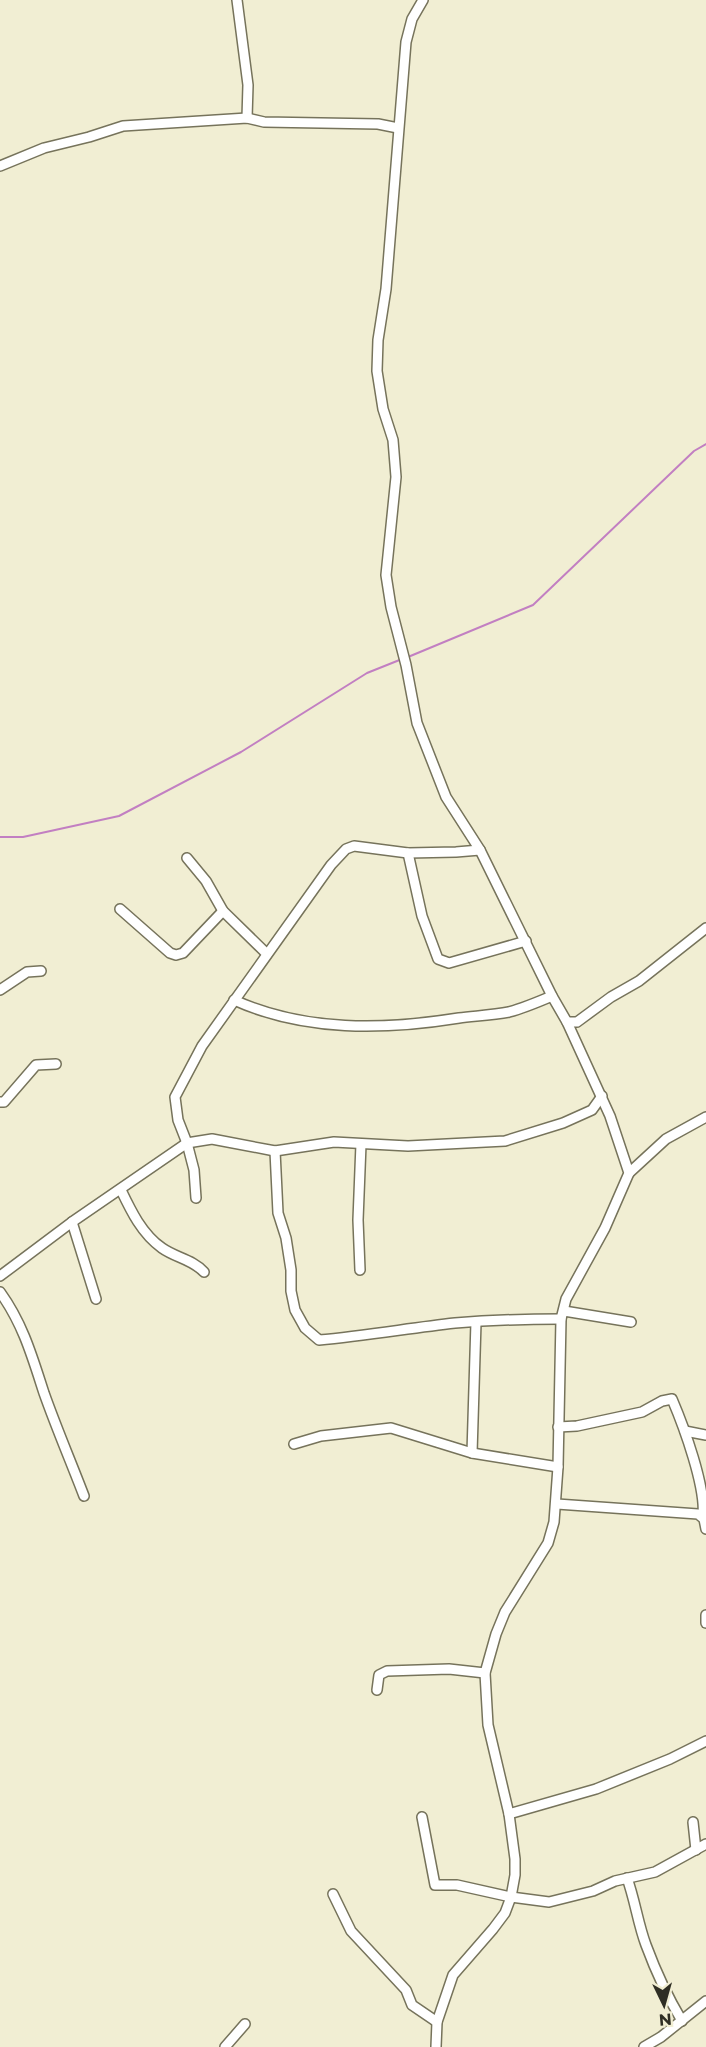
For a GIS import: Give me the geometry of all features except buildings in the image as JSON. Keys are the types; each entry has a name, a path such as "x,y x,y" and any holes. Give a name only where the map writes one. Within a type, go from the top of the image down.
{"street":[{"path":"237,0 248,85 247,118"},
{"path":"423,0 408,31 386,289 378,340 377,371 382,409 393,440 396,477 386,575 391,607 406,665 417,723 446,797 480,850 567,1022 602,1096 628,1173"},
{"path":"0,166 44,148 123,126 247,118 264,122 378,124 398,128"},
{"path":"196,1198 194,1170 178,1120 175,1097 202,1046 331,865 346,849 354,846 408,853 480,850"},
{"path":"408,853 422,916 438,959 449,963 526,941"},
{"path":"187,858 206,880 223,911 267,954"},
{"path":"120,909 170,953 177,955 183,953 223,911"},
{"path":"567,1022 577,1022 653,971 706,928"},
{"path":"0,990 27,972 41,971"},
{"path":"234,1000 255,1010 281,1018 319,1024 375,1026 417,1025 508,1012 552,996"},
{"path":"575,1040 577,1022"},
{"path":"0,1102 4,1102 36,1065 56,1064"},
{"path":"0,1276 72,1222 122,1190 171,1152 187,1143 212,1139 275,1151 334,1142 408,1146 505,1141 563,1123 592,1110 602,1096"},
{"path":"592,1110 610,1116"},
{"path":"436,2047 437,2022 453,1975 505,1913 515,1875 509,1814 488,1725 485,1673 505,1612 548,1544 557,1504 562,1315 566,1299 605,1228 628,1173 666,1139 706,1117"},
{"path":"360,1270 358,1220 362,1144"},
{"path":"275,1151 278,1214 287,1249 295,1310 304,1328 319,1340 476,1322 562,1315 631,1322"},
{"path":"122,1190 138,1222 149,1236 163,1248 189,1260 204,1272"},
{"path":"72,1222 96,1299"},
{"path":"0,1292 15,1312 32,1353 44,1394 84,1496"},
{"path":"472,1453 476,1322"},
{"path":"558,1427 577,1426 642,1412 662,1401 672,1399 698,1470 706,1505 703,1516 706,1529"},
{"path":"294,1444 321,1436 391,1428 472,1453 558,1467"},
{"path":"685,1431 706,1435"},
{"path":"557,1504 703,1516"},
{"path":"706,1615 706,1623"},
{"path":"377,1690 379,1675 387,1671 449,1669 485,1673"},
{"path":"509,1814 596,1789 670,1759 706,1741"},
{"path":"422,1817 435,1885 457,1885 511,1897 549,1902 593,1891 615,1881 655,1872 706,1844"},
{"path":"693,1822 696,1850"},
{"path":"627,1878 649,1953 665,1992 682,2021"},
{"path":"333,1894 351,1931 406,1990 412,2005 437,2022"},
{"path":"644,2047 706,2001"},
{"path":"225,2047 245,2024"}],"waterway":[{"path":"408,657 533,605 694,451 706,444"},
{"path":"0,837 23,837 119,816 241,752 367,673 402,659"}]}
